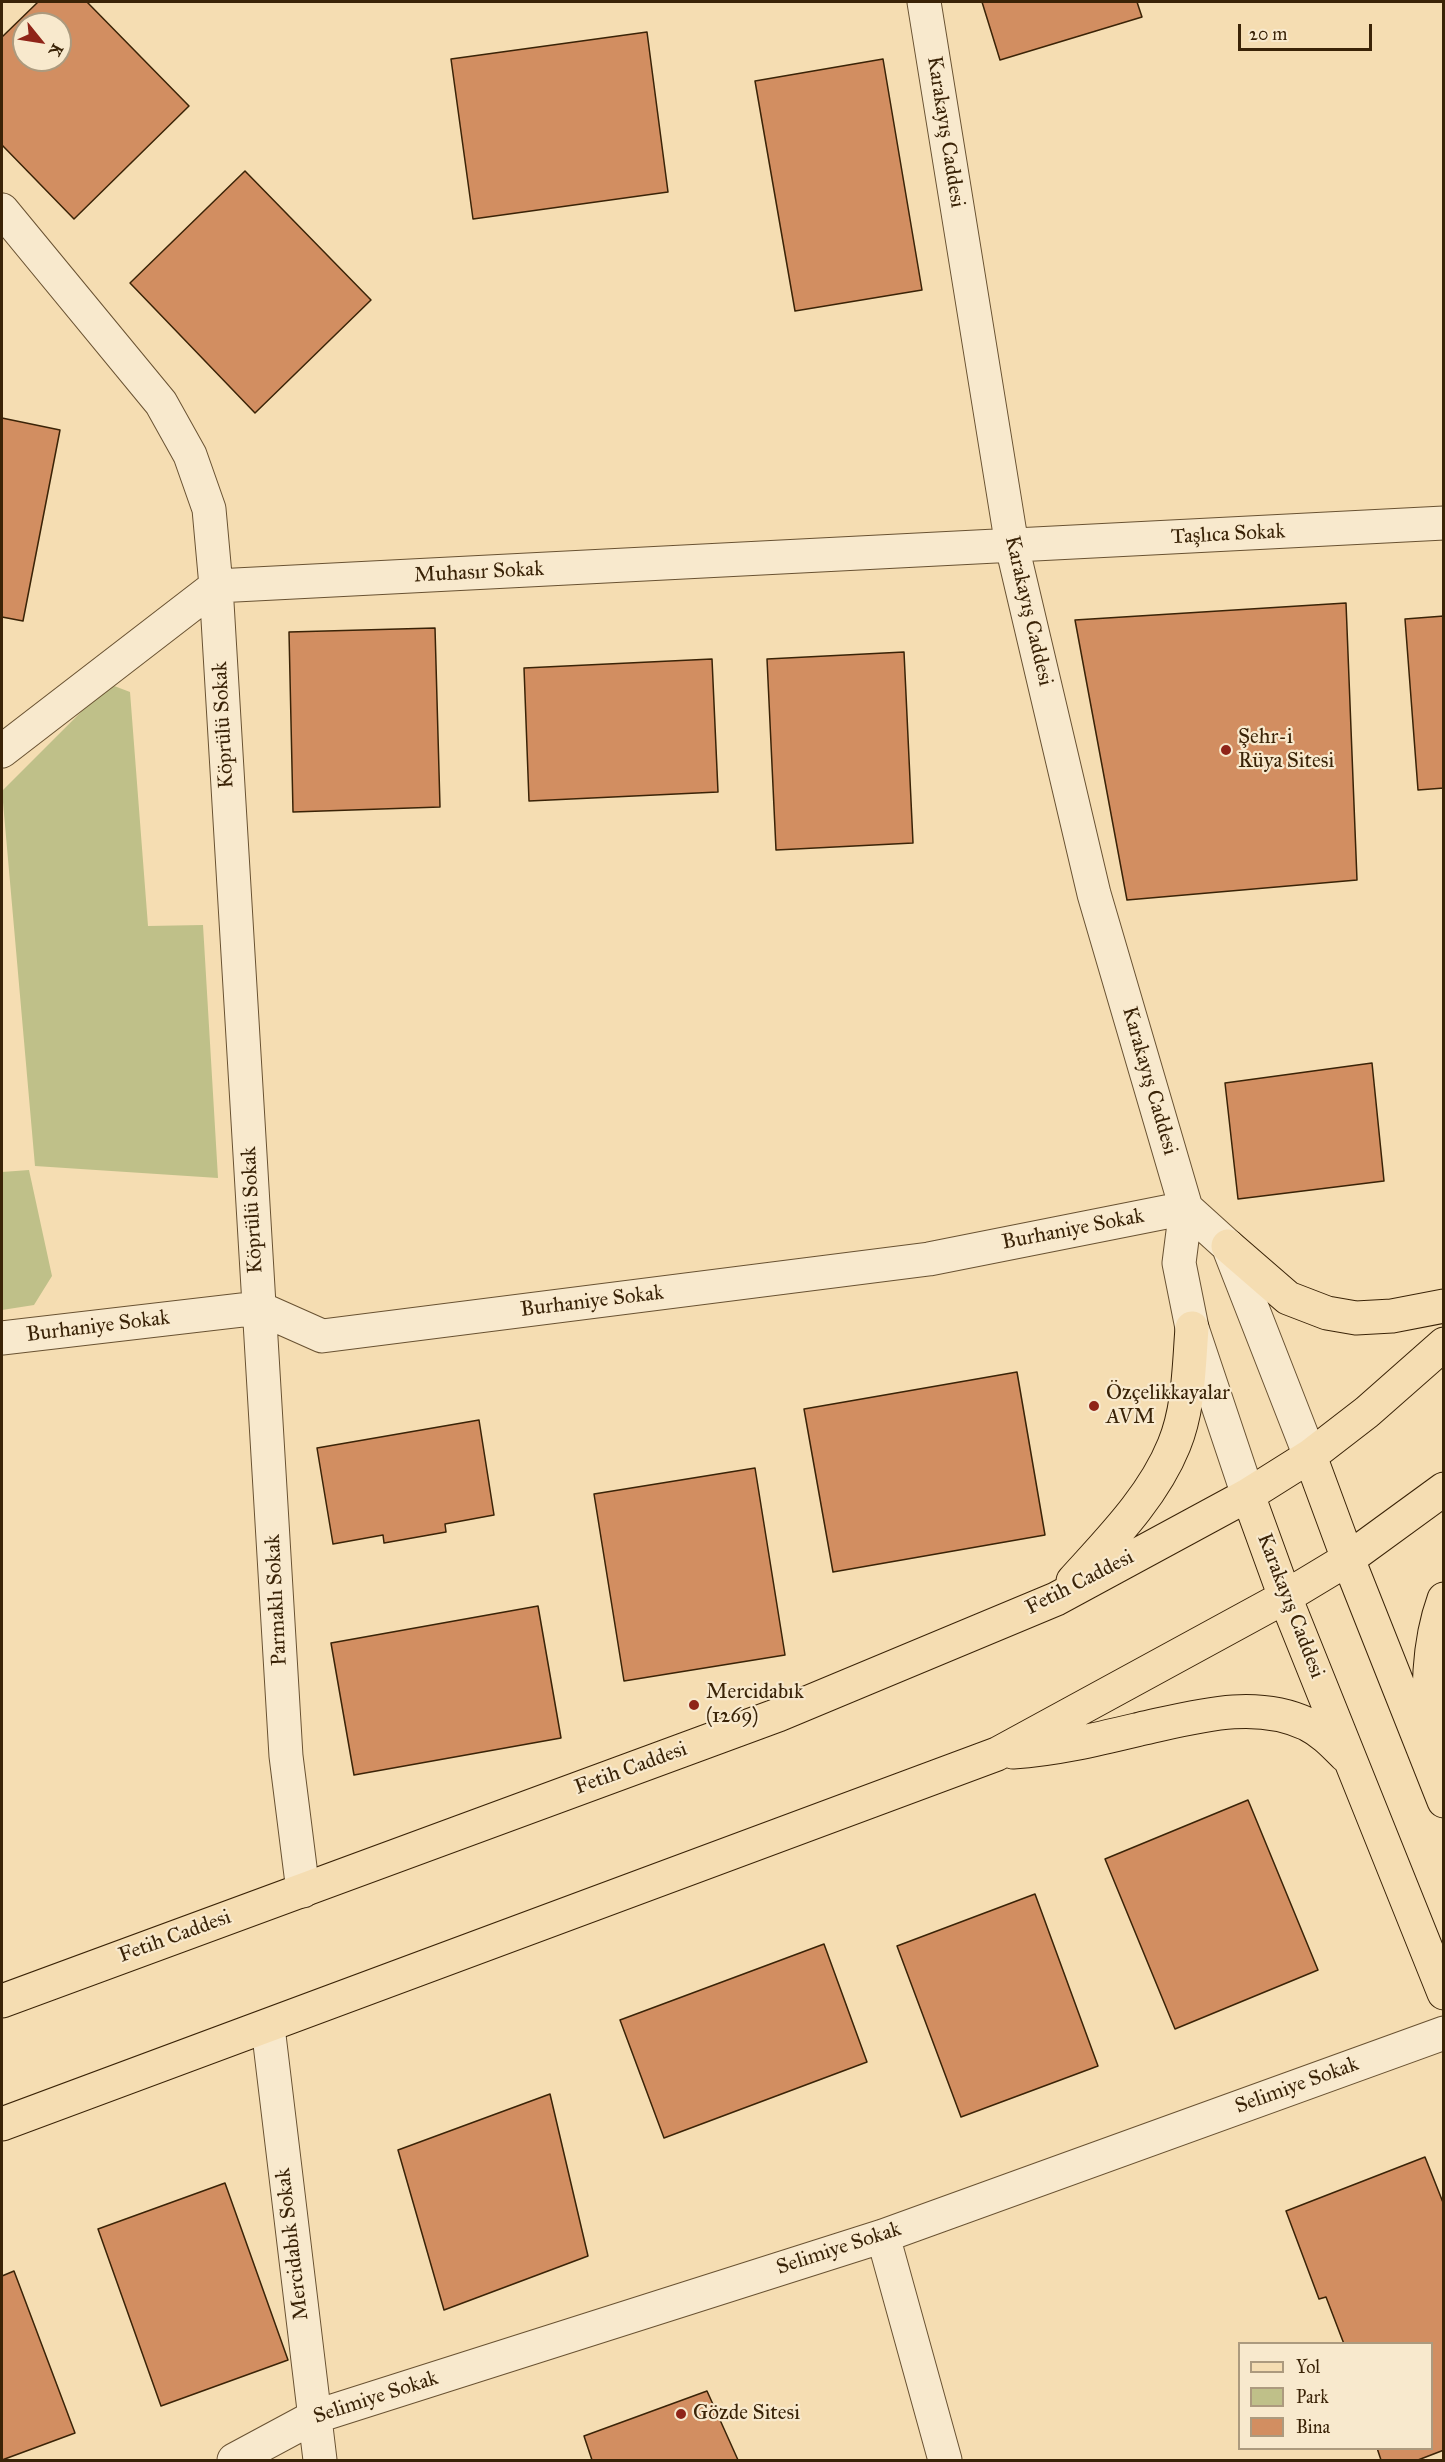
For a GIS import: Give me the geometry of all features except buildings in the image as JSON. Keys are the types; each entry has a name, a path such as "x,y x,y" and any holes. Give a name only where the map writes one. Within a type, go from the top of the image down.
{"main road":[{"path":"1228,1246 1288,1298 1327,1313 1356,1318 1392,1316 1443,1306"},
{"path":"1056,1599 1138,1505 1158,1476 1174,1444 1184,1409 1192,1328"},
{"name":"Fetih Caddesi","path":"2,2001 778,1715 1056,1599 1248,1495 1310,1456 1367,1412 1443,1344"},
{"path":"1310,1456 1438,1787"},
{"path":"2,2124 997,1754 1285,1597 1348,1559 1443,1489"},
{"name":"Karakayış Caddesi","path":"1248,1495 1285,1597 1443,1993"},
{"path":"1438,1787 1428,1684 1436,1621 1443,1599"},
{"path":"997,1754 1046,1750 1197,1716 1260,1711 1308,1725 1329,1738 1352,1763"}],"street":[{"name":"Karakayış Caddesi","path":"924,2 1012,546 1094,894 1186,1208 1179,1263 1192,1328 1248,1495"},
{"name":"Köprülü Sokak","path":"2,210 161,403 190,455 209,509 216,586 259,1308"},
{"name":"Taşlıca Sokak","path":"1012,546 1443,523"},
{"name":"Muhasır Sokak","path":"216,586 1012,546"},
{"path":"2,751 216,586"},
{"path":"1186,1208 1228,1246 1310,1456"},
{"name":"Burhaniye Sokak","path":"2,1338 259,1308 322,1336 929,1258 1186,1208"},
{"name":"Parmaklı Sokak","path":"259,1308 286,1756 303,1891"},
{"name":"Mercidabık Sokak","path":"268,2027 320,2460"},
{"name":"Selimiye Sokak","path":"234,2460 314,2417 883,2236 1443,2033"},
{"path":"883,2236 945,2460"}],"green space":[{"path":"109,684 130,692 148,926 203,925 218,1178 35,1166 2,791"},
{"path":"29,1170 52,1276 34,1305 2,1310 2,1172"}],"place":[{"name":"Şehr-i Rüya Sitesi","path":"1226,750"},
{"name":"Özçelikkayalar AVM","path":"1094,1406"},
{"name":"Mercidabık (1269)","path":"694,1705"},
{"name":"Gözde Sitesi","path":"681,2414"}]}
